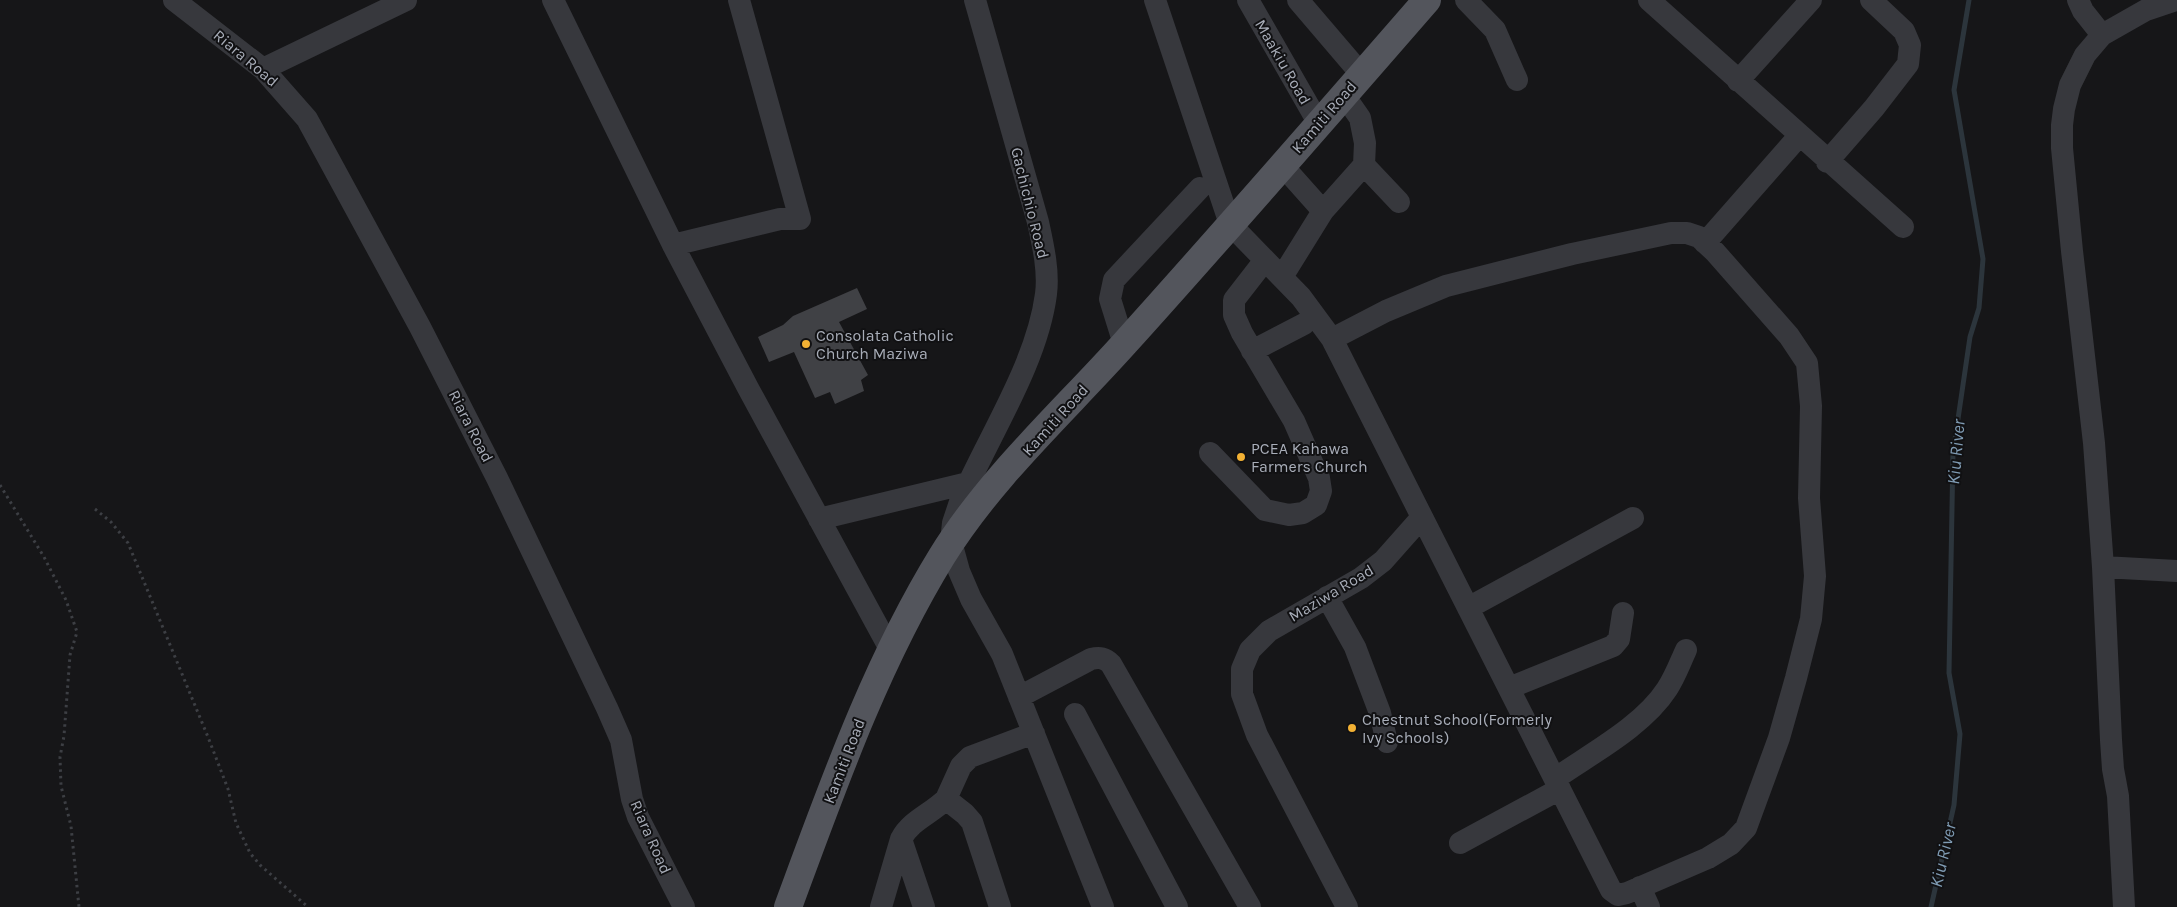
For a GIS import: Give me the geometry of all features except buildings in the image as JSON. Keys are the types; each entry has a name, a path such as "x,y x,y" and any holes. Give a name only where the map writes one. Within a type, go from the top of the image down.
{"main road":[{"name":"Kamiti Road","path":"788,907 851,742 890,649 908,612 951,542 977,506 1124,344 1427,0"}],"street":[{"name":"Riara Road","path":"174,0 262,69 307,119 420,327 497,478 621,740 632,798 638,817 684,907"},
{"path":"262,69 406,0"},
{"path":"553,0 673,245 890,649"},
{"path":"673,245 780,219 800,219 739,0"},
{"name":"Gachichio Road","path":"951,542 953,523 968,483 1036,340 1046,293 1045,259 1038,222 975,0"},
{"path":"1155,0 1230,224 1301,297 1332,339 1611,890 1618,894 1645,897 1731,844 1746,828 1780,738 1811,620 1815,576 1809,498 1811,406 1807,363 1789,336 1699,237 1687,233 1671,233 1572,254 1446,286 1393,308 1332,339"},
{"name":"Maakiu Road","path":"1248,0 1319,124"},
{"path":"1298,0 1362,75"},
{"path":"1466,0 1495,30 1517,80"},
{"path":"1738,81 1811,0"},
{"path":"1827,162 1874,108 1908,64 1910,45 1904,31 1871,0"},
{"path":"2078,0 2083,11 2102,35"},
{"path":"2124,907 2118,796 2113,768 2103,566 2094,443 2062,148 2064,109 2070,85 2085,55 2102,35 2146,10 2176,0"},
{"path":"1651,1 1798,136 1902,227"},
{"path":"1282,277 1323,211 1364,165 1365,144 1360,118 1344,95"},
{"path":"1705,244 1798,136"},
{"path":"1364,165 1399,202"},
{"path":"1282,166 1323,211"},
{"path":"1124,344 1110,299 1114,280 1200,188"},
{"path":"1210,453 1265,510 1289,515 1303,513 1316,505 1322,491 1320,478 1294,421 1252,351 1234,315 1234,300 1266,260"},
{"path":"1252,351 1304,324"},
{"path":"819,519 968,483"},
{"name":"Maziwa Road","path":"1346,907 1257,735 1242,694 1242,669 1250,650 1269,631 1361,578 1383,561 1422,517"},
{"path":"1468,608 1633,518"},
{"path":"951,542 959,571 971,599 994,636 1103,907"},
{"path":"2103,566 2177,571"},
{"path":"1327,597 1355,647 1380,713 1387,742"},
{"path":"1509,688 1613,646 1619,639 1623,613"},
{"path":"1460,843 1558,784 1625,731 1646,713 1667,689 1686,650"},
{"path":"1019,697 1092,659 1107,660 1250,907"},
{"path":"1075,714 1177,907"},
{"path":"881,907 901,839 908,827 936,810 946,799 961,766 970,757 1034,733"},
{"path":"946,799 972,822 1000,907"},
{"path":"901,839 924,907"}],"path":[{"path":"0,484 44,557 66,600 77,632 70,655 64,736 60,757 61,786 71,826 79,907"},
{"path":"95,509 111,522 132,551 208,737 228,789 236,823 250,853 260,865 308,907"}],"waterway":[{"name":"Kiu River","path":"1931,907 1954,805 1960,734 1949,673 1953,453 1970,337 1979,308 1983,259 1954,90 1969,0"}],"place":[{"name":"Consolata Catholic Church Maziwa","path":"806,344"},
{"name":"PCEA Kahawa Farmers Church","path":"1241,457"},
{"name":"Chestnut School(Formerly Ivy Schools)","path":"1352,728"}]}
